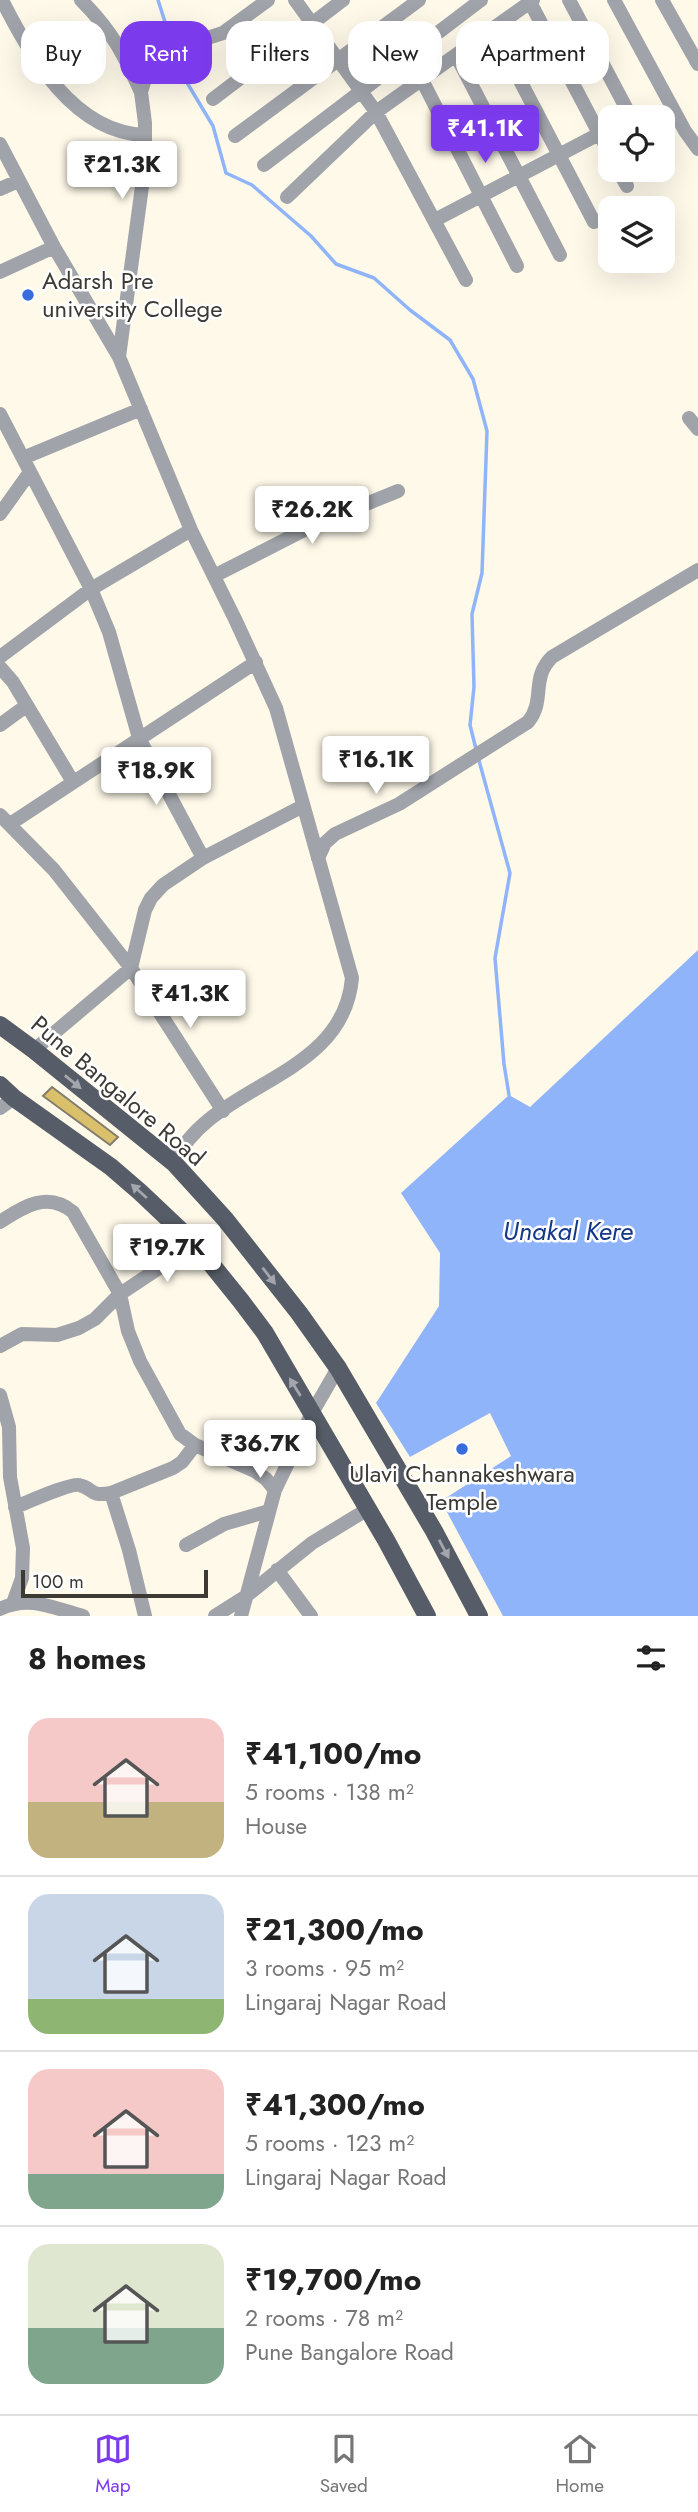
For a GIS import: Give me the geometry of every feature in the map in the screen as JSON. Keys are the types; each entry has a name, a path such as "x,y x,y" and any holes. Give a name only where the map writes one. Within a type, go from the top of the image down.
{"main road":[{"name":"Pune Bangalore Road","path":"0,1026 34,1050 174,1163 225,1219 299,1312 338,1368 434,1531 479,1616"},
{"path":"0,1085 7,1103 111,1167 195,1244 265,1334 368,1509 423,1614"}],"street":[{"path":"2,0 40,68 72,101 99,125 114,131 145,135"},
{"path":"80,0 109,29 141,92 145,164 119,357"},
{"path":"141,92 146,76 156,60 187,41 223,33 268,0"},
{"path":"295,0 311,21"},
{"path":"315,21 343,0"},
{"path":"235,136 419,0"},
{"path":"264,165 481,0"},
{"path":"569,0 625,105"},
{"path":"614,0 672,108 698,149"},
{"path":"662,0 698,64"},
{"path":"504,21 532,1 598,132"},
{"path":"334,53 376,112 466,280"},
{"path":"442,65 456,55"},
{"path":"213,99 233,84"},
{"path":"287,197 376,112 416,84"},
{"path":"424,84 517,267"},
{"path":"471,84 560,255"},
{"path":"522,84 594,222"},
{"path":"435,220 598,135"},
{"path":"0,144 54,247 119,357 191,530 256,662 282,727 352,978 351,996 343,1017 330,1036 307,1056 223,1111 189,1137 181,1146 174,1163"},
{"path":"0,189 18,181"},
{"path":"624,182 626,186"},
{"path":"0,272 54,247"},
{"path":"23,458 141,409"},
{"path":"0,414 91,589 109,632 139,738 203,858"},
{"path":"0,514 30,472"},
{"path":"214,576 312,526 398,491"},
{"path":"0,656 91,589 191,530"},
{"path":"318,858 325,843 335,834 399,804 528,722 536,713 543,666 552,657 698,570"},
{"path":"223,1111 131,968 54,870 5,820 73,782 256,662"},
{"path":"0,667 13,682 73,782"},
{"path":"0,725 26,706"},
{"path":"34,1050 131,968 141,924 151,898 163,885 203,858 303,806"},
{"path":"0,1222 27,1206 46,1200 62,1203 73,1212 120,1294 128,1331 140,1361 180,1434 195,1445 255,1471 275,1490"},
{"path":"0,1346 22,1334 57,1335 79,1328 95,1319 120,1294 195,1244"},
{"path":"241,1616 275,1490 312,1413 338,1368"},
{"path":"0,1395 9,1427 10,1477 24,1562 22,1578 4,1608"},
{"path":"15,1507 71,1486 82,1486 93,1493 111,1493 173,1468 195,1445"},
{"path":"111,1493 145,1616"},
{"path":"215,1616 246,1597 312,1543 368,1509"},
{"path":"186,1545 224,1524 269,1511"},
{"path":"277,1570 311,1616"},
{"path":"4,1608 33,1602 83,1616"}],"water":[{"name":"Unakal Kere","path":"698,950 698,1616 503,1616 441,1501 511,1456 490,1413 410,1457 376,1403 439,1306 440,1253 401,1193 509,1095 530,1107"}],"building":[{"path":"52,1087 118,1137 110,1145 43,1096"}],"waterway":[{"path":"158,0 165,21"},
{"path":"188,84 213,126 226,173 252,185 311,236 336,264 374,278 450,340 473,379 487,431 482,573 472,614 474,687 470,725 476,749"},
{"path":"478,757 510,873 495,958 509,1095"}],"place":[{"name":"Adarsh Pre university College","path":"28,295"},
{"name":"Ulavi Channakeshwara Temple","path":"462,1449"}]}
